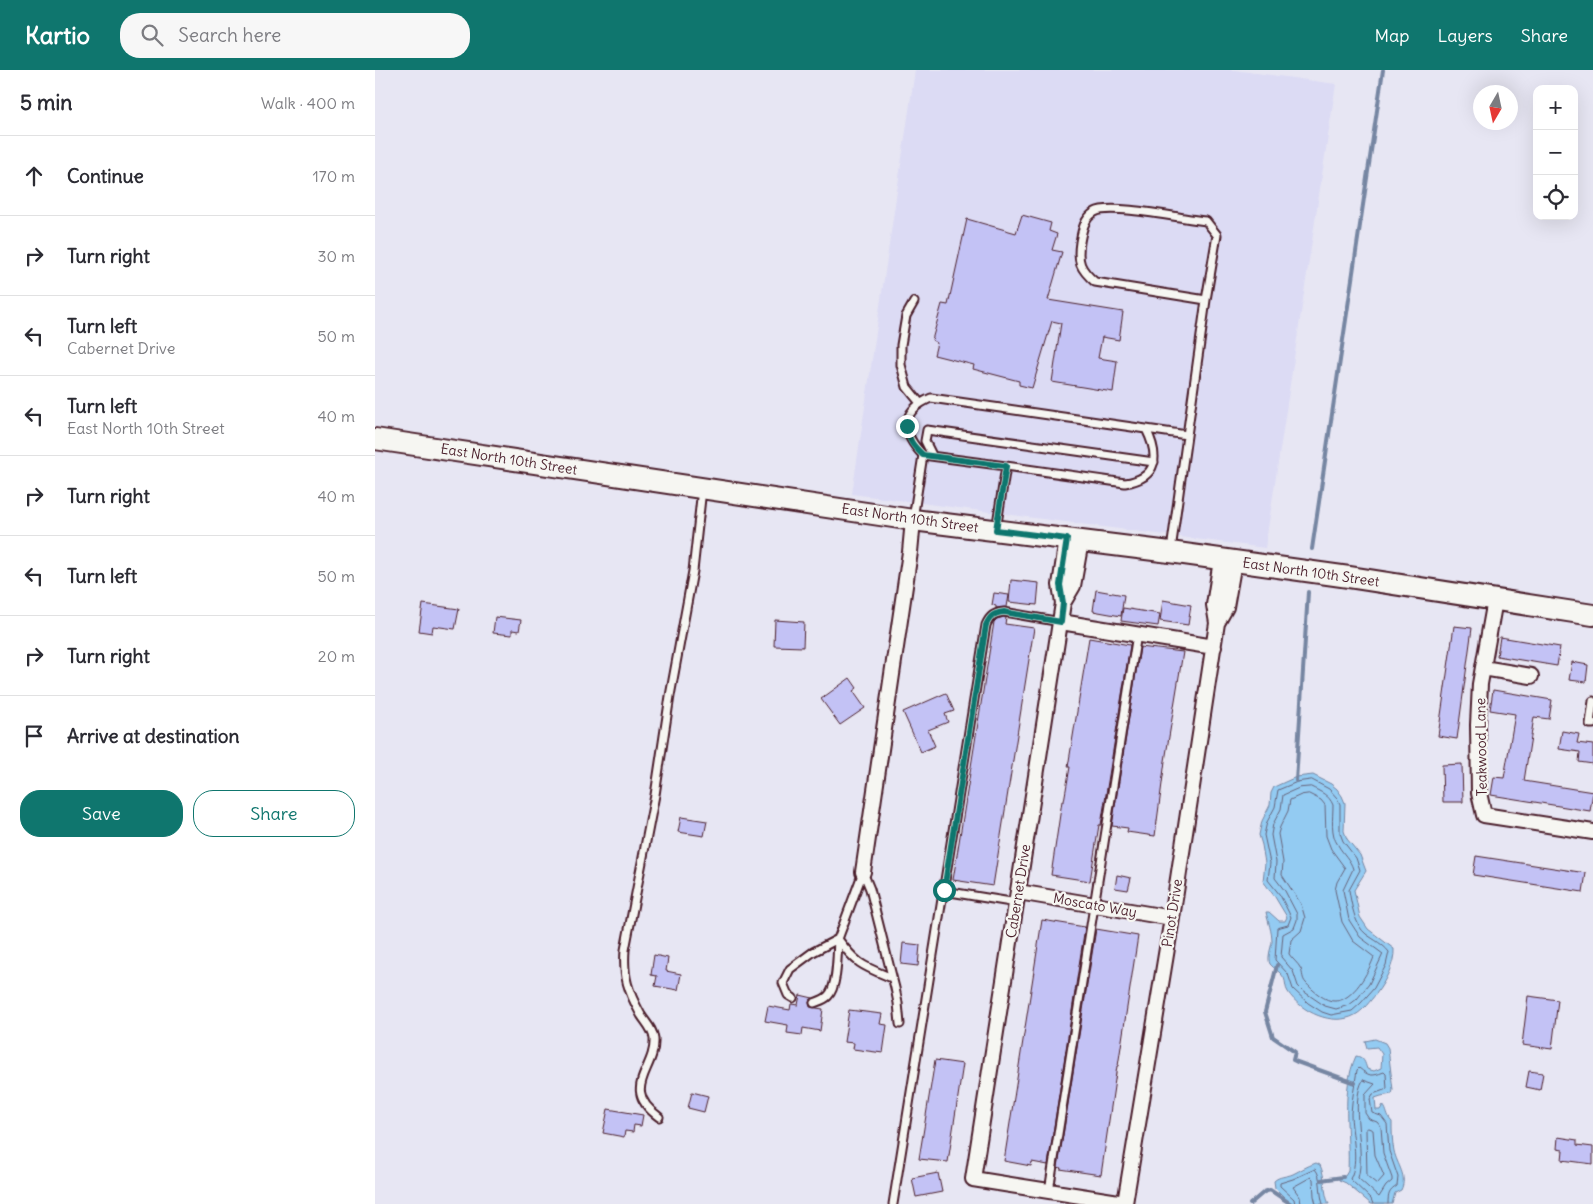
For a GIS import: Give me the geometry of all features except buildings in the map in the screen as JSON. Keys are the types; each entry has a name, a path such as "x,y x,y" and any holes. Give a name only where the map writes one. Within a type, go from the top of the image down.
{"main road":[{"name":"East North 10th Street","path":"375,439 913,520 1170,552 1593,615"}],"street":[{"path":"863,872 911,552 913,520"},
{"name":"Cabernet Drive","path":"1049,1191 978,1177 1017,898 1061,622 1063,603 1060,585 1074,540"},
{"name":"Pinot Drive","path":"1125,1203 1214,646 1217,623 1214,605 1227,561"},
{"name":"Teakwood Lane","path":"1495,600 1480,684 1478,725 1479,793 1484,815 1593,832"},
{"path":"1061,622 1214,646"},
{"path":"1483,668 1531,676"},
{"name":"Moscato Way","path":"1017,898 1095,905 1172,918"},
{"path":"1049,1191 1125,1203"}],"lane":[{"path":"1170,552 1205,300 1217,235 1206,222 1112,208 1095,211 1085,221 1078,260 1085,273 1095,282 1205,300"},
{"path":"914,302 906,316 901,345 901,365 907,387 920,403"},
{"path":"1145,429 1152,441 1155,453 1154,462 1140,480 1125,483 923,455 913,446 908,437 907,426 910,413 920,403 931,398 1187,434"},
{"path":"932,455 925,441 927,430 1154,462"},
{"path":"913,520 923,455"},
{"path":"996,530 1006,466"},
{"path":"659,1118 643,1102 642,1079 653,1049 654,1040 653,1032 642,1016 626,983 624,969 625,950 651,815 693,571 701,488"},
{"path":"893,1204 986,625 989,618 995,613 1004,612 1061,622"},
{"path":"1049,1191 1137,634"},
{"path":"1593,700 1590,724 1593,724"},
{"path":"814,1003 823,1000 830,994 837,971 838,938 863,872"},
{"path":"863,872 870,889 892,978 898,1003 900,1024"},
{"path":"944,890 1017,898"},
{"path":"838,938 851,957 863,966 892,978"},
{"path":"793,998 788,995 783,983 790,969 813,952 838,938"}],"shaded area":[{"path":"915,70 1234,70 1336,84 1265,548 852,494"}],"water":[{"path":"1313,775 1331,784 1342,796 1345,803 1344,831 1347,839 1360,855 1366,871 1354,890 1360,917 1368,929 1394,949 1391,966 1379,989 1361,1011 1346,1018 1337,1019 1318,1016 1301,1006 1286,989 1283,976 1269,962 1272,938 1266,912 1269,912 1279,921 1285,921 1287,917 1263,881 1265,863 1259,835 1262,821 1270,805 1271,793 1274,787 1296,777"},
{"path":"1375,1039 1385,1043 1388,1048 1393,1090 1392,1094 1375,1098 1376,1110 1380,1110 1383,1105 1392,1122 1392,1140 1395,1156 1403,1175 1403,1185 1401,1190 1395,1193 1392,1204 1371,1204 1346,1183 1339,1180 1339,1177 1345,1176 1348,1171 1347,1098 1351,1069 1356,1056 1362,1059 1367,1069 1374,1071 1381,1068 1382,1054 1377,1047 1367,1048 1365,1041"},
{"path":"1316,1163 1320,1165 1322,1170 1329,1204 1291,1204 1275,1188 1274,1181 1276,1179 1293,1174"}],"waterway":[{"path":"1312,549 1383,70"},
{"path":"1296,781 1308,592"},
{"path":"1277,965 1265,1012 1273,1037 1295,1052 1293,1060 1355,1083"},
{"path":"1321,1180 1343,1177"},
{"path":"1250,1204 1264,1192 1270,1190 1291,1204"}],"route":[{"path":"907,426 908,437 913,446 923,455 1006,466 996,530 1067,539 1060,585 1063,603 1061,622 1004,612 995,613 989,618 986,625 944,890"}]}
